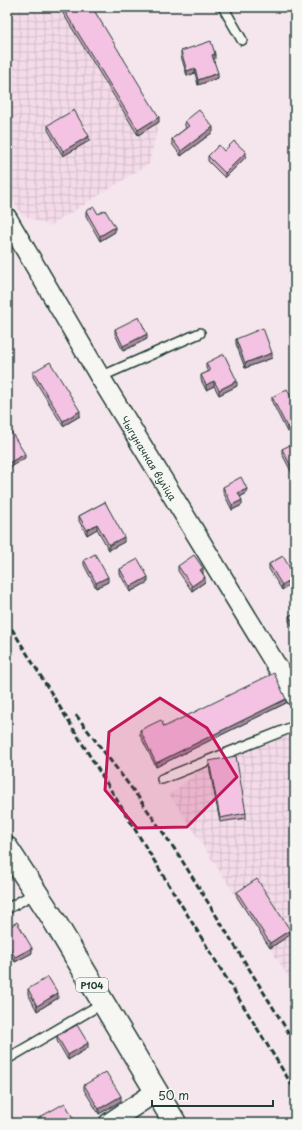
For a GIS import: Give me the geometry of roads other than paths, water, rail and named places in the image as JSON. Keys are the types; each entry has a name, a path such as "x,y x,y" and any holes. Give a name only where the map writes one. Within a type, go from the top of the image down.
{"main road":[{"name":"Р104","path":"7,848 52,917 175,1123"}],"street":[{"name":"Чыгуначная вуліца","path":"7,218 100,377 295,696"},
{"path":"109,1123 157,1091"}],"lane":[{"path":"223,7 242,40"},
{"path":"100,377 200,333"},
{"path":"162,779 295,726"},
{"path":"7,908 35,893"},
{"path":"7,1059 103,1003"}],"railway":[{"path":"7,621 295,1090"},
{"path":"76,715 139,798 178,854 295,1043"}]}
